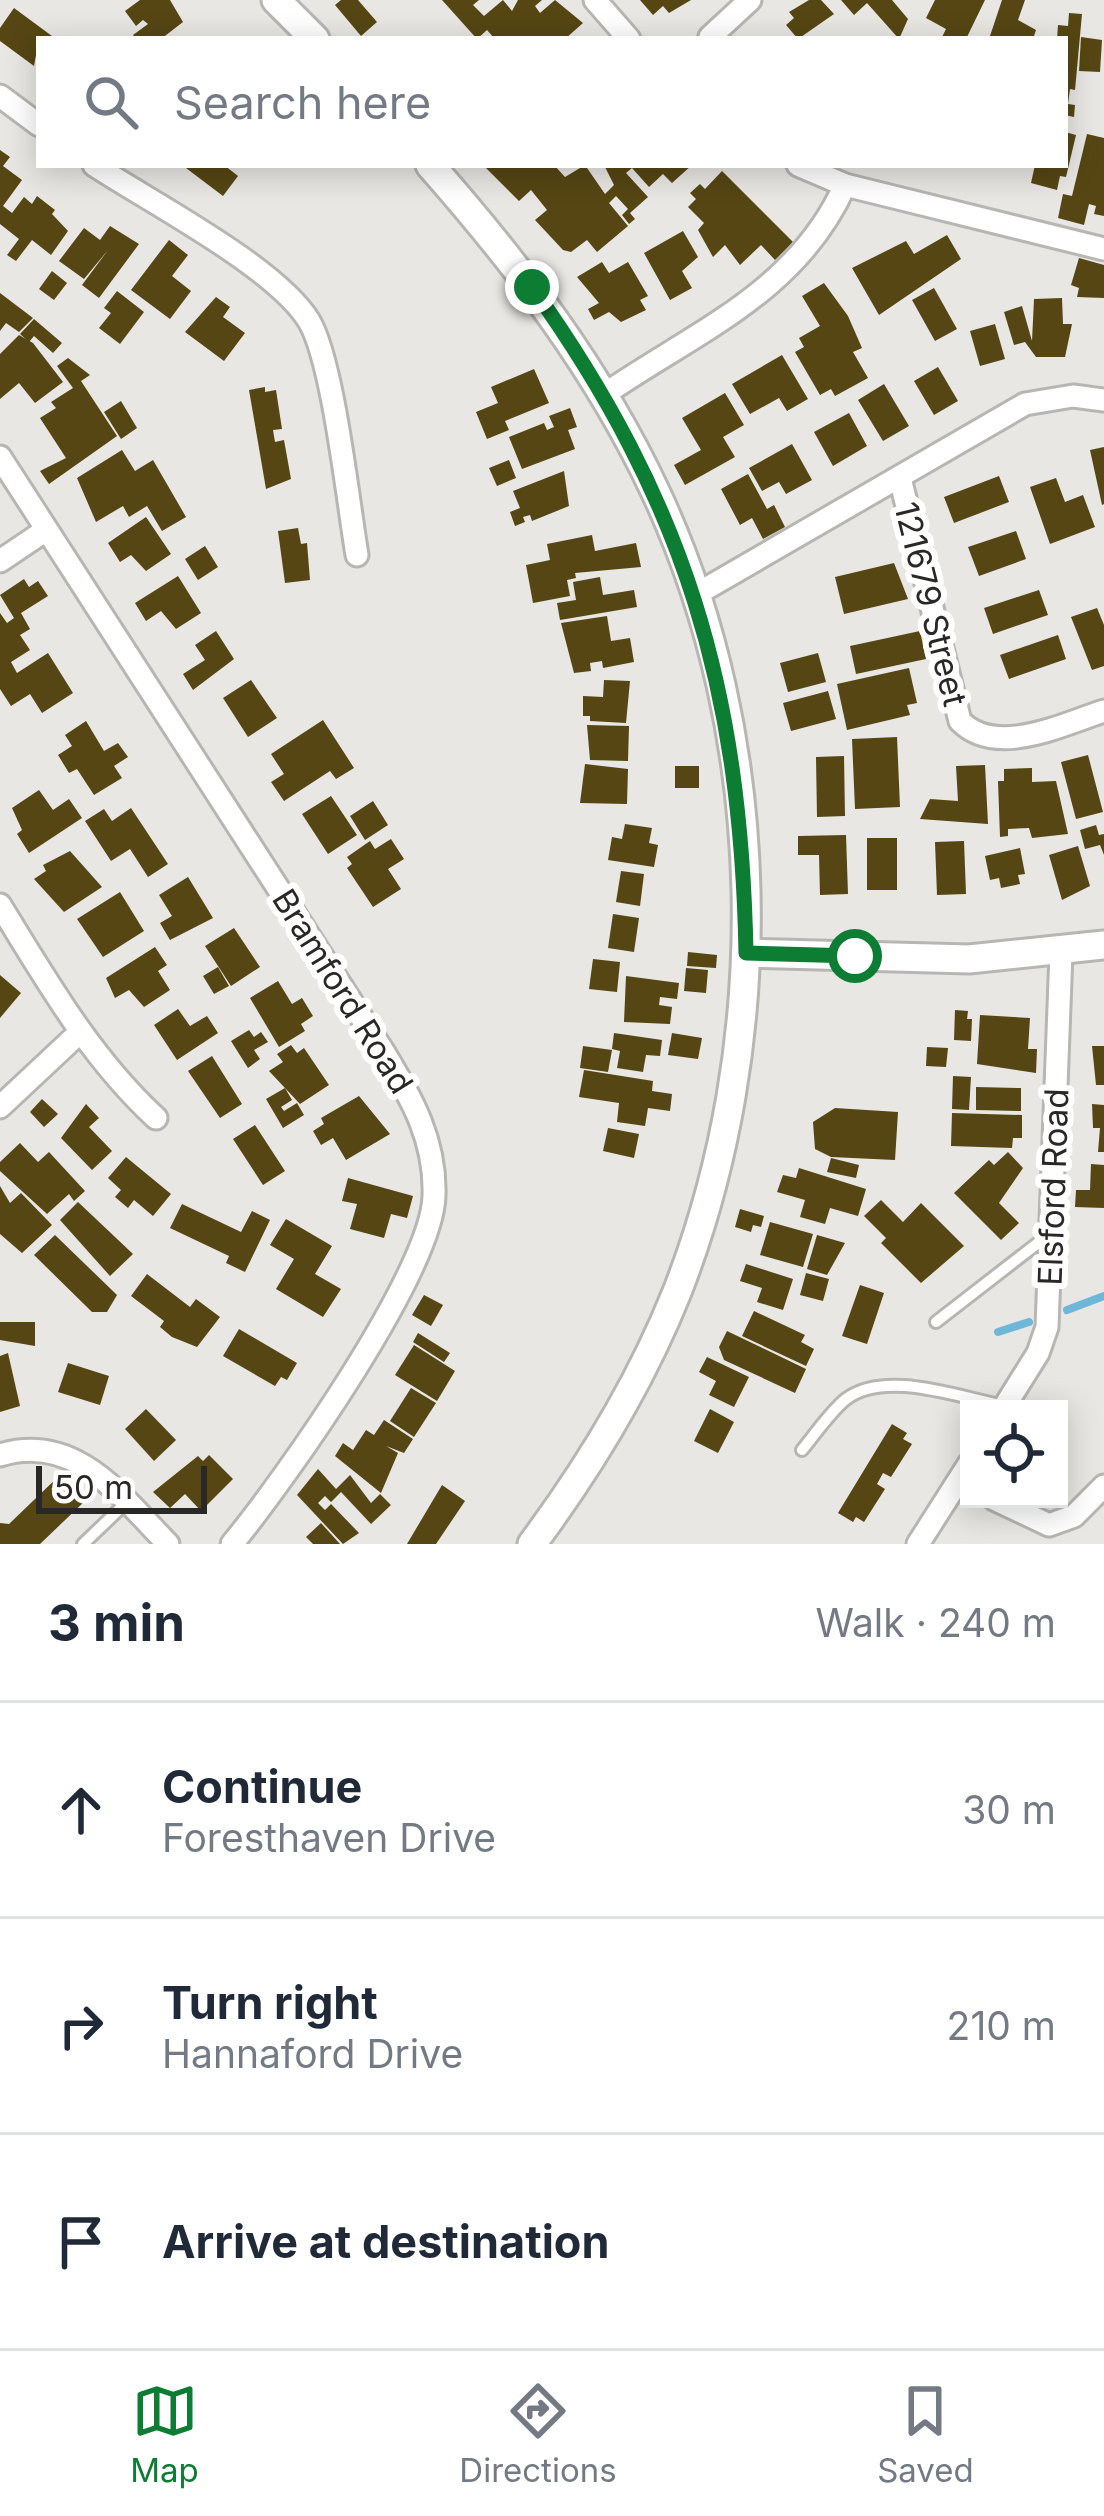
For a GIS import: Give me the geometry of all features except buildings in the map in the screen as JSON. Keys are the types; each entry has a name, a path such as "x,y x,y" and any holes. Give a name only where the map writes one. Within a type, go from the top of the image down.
{"street":[{"path":"276,0 312,36"},
{"path":"595,0 626,36"},
{"path":"711,36 750,0"},
{"path":"0,96 36,123"},
{"path":"99,168 265,276 298,305 318,340 357,555"},
{"path":"433,168 532,287 605,394 657,496 695,595 731,743 746,953 724,1130 678,1289 609,1427 532,1544"},
{"path":"805,168 845,184 1104,249"},
{"path":"605,394 786,273 820,235 845,184"},
{"name":"121679 Street","path":"695,595 1025,404 1073,396 1104,400"},
{"name":"Bramford Road","path":"0,457 383,1051 429,1140 434,1199 428,1234 406,1282 286,1474 232,1544"},
{"name":"121679 Street","path":"901,478 960,721 984,735 1012,737 1104,711"},
{"path":"0,561 46,530"},
{"path":"0,905 79,1033 119,1084 156,1118"},
{"path":"746,953 950,959 1061,953 1104,945"},
{"name":"Elsford Road","path":"1008,1400 1044,1338 1061,953"},
{"path":"0,1107 79,1033"},
{"path":"0,1455 44,1449 90,1466 168,1544"},
{"path":"918,1544 960,1484"},
{"path":"1013,1508 1049,1525 1074,1516 1104,1486"}],"lane":[{"path":"935,1322 1050,1233"},
{"path":"802,1450 844,1400 864,1389 884,1384 967,1400"},
{"path":"82,1544 127,1502"}],"waterway":[{"path":"1067,1310 1104,1296"},
{"path":"998,1332 1029,1322"}],"route":[{"path":"532,287 605,394 631,443 673,535 705,627 740,807 746,953 855,956"}]}
